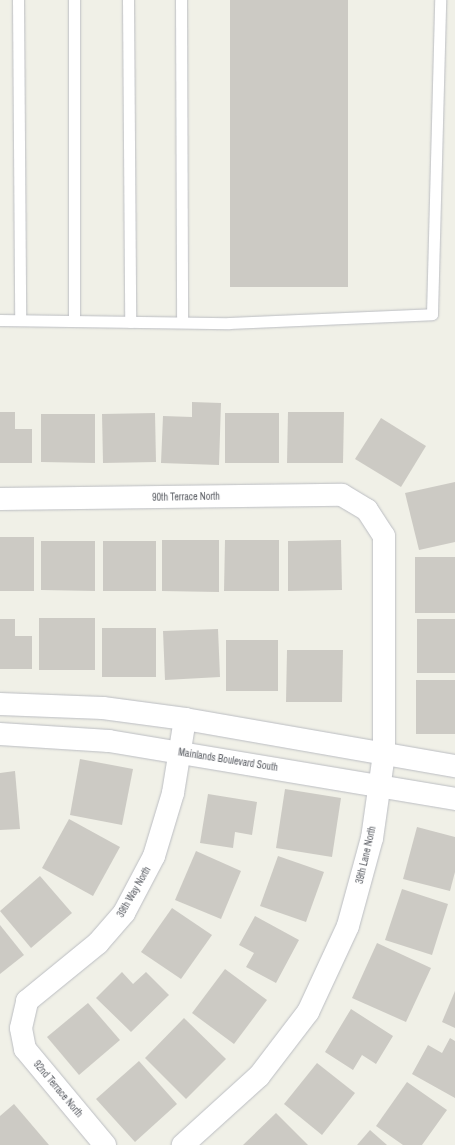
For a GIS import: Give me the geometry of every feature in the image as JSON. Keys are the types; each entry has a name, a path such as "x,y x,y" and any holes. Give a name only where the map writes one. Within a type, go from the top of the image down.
{"street":[{"name":"90th Terrace North","path":"0,499 342,495 367,510"},
{"name":"39th Lane North","path":"183,1145 259,1076 308,1012 348,926 372,838 384,754 384,536 367,510"},
{"path":"0,704 104,708 185,719 455,766"},
{"name":"39th Way North","path":"21,1028 27,1002 98,943 124,912 154,856 173,793 185,719"},
{"name":"Mainlands Boulevard South","path":"0,734 109,741 380,785 455,800"},
{"name":"92nd Terrace North","path":"21,1028 25,1049 105,1145"}],"lane":[{"path":"18,0 20,320"},
{"path":"74,0 74,321"},
{"path":"128,0 130,322"},
{"path":"181,0 182,322"},
{"path":"0,320 182,322 432,314 440,0"}],"building":[{"path":"230,0 348,0 348,287 230,287"},
{"path":"192,402 221,403 219,465 161,463 163,416 192,417"},
{"path":"0,412 15,412 15,429 32,429 32,463 0,463"},
{"path":"288,412 344,412 343,463 287,463"},
{"path":"155,413 156,462 103,463 102,414"},
{"path":"225,413 279,413 279,463 225,463"},
{"path":"41,414 95,414 95,463 41,462"},
{"path":"381,418 426,446 401,487 355,459"},
{"path":"455,482 455,542 419,550 405,493"},
{"path":"0,537 34,537 34,591 0,591"},
{"path":"162,540 219,540 219,592 162,591"},
{"path":"225,540 279,540 279,591 224,591"},
{"path":"341,540 342,590 288,591 288,541"},
{"path":"41,541 95,541 95,591 41,590"},
{"path":"103,541 156,541 156,591 103,591"},
{"path":"415,557 455,557 455,613 415,613"},
{"path":"39,618 95,618 95,670 39,670"},
{"path":"0,619 15,619 15,636 32,636 32,669 0,669"},
{"path":"417,619 455,619 455,673 417,673"},
{"path":"102,628 156,628 156,677 102,677"},
{"path":"218,629 220,677 165,680 163,631"},
{"path":"226,640 278,640 278,691 226,691"},
{"path":"287,650 343,650 342,702 286,702"},
{"path":"416,680 455,680 455,734 416,734"},
{"path":"80,759 133,769 122,825 70,815"},
{"path":"15,771 20,829 0,830 0,773"},
{"path":"285,789 341,798 332,857 276,848"},
{"path":"208,794 257,802 252,835 235,832 233,848 200,843"},
{"path":"69,819 120,847 93,896 42,868"},
{"path":"417,827 455,837 455,872 450,891 403,879"},
{"path":"196,851 241,871 221,919 175,900"},
{"path":"278,856 324,872 306,922 260,906"},
{"path":"40,876 72,913 31,948 0,911"},
{"path":"402,889 448,904 432,955 385,940"},
{"path":"172,908 212,935 181,979 141,952"},
{"path":"255,916 299,940 276,983 246,967 254,953 239,945"},
{"path":"0,925 24,955 0,974"},
{"path":"377,943 431,968 406,1022 352,998"},
{"path":"225,969 267,1000 234,1044 192,1013"},
{"path":"122,972 133,984 146,972 169,995 131,1032 96,998"},
{"path":"455,991 455,1028 442,1022"},
{"path":"88,1003 120,1040 79,1075 47,1037"},
{"path":"351,1009 393,1036 376,1064 362,1055 353,1070 325,1052"},
{"path":"184,1018 226,1059 186,1099 145,1058"},
{"path":"450,1038 455,1041 455,1098 412,1074 428,1045 442,1053"},
{"path":"139,1061 177,1104 135,1142 96,1099"},
{"path":"317,1063 355,1093 322,1135 284,1104"},
{"path":"407,1082 447,1110 422,1145 403,1145 376,1126"},
{"path":"14,1104 49,1145 0,1145 0,1116"},
{"path":"276,1113 308,1145 243,1145"},
{"path":"370,1130 387,1145 357,1145"}]}
